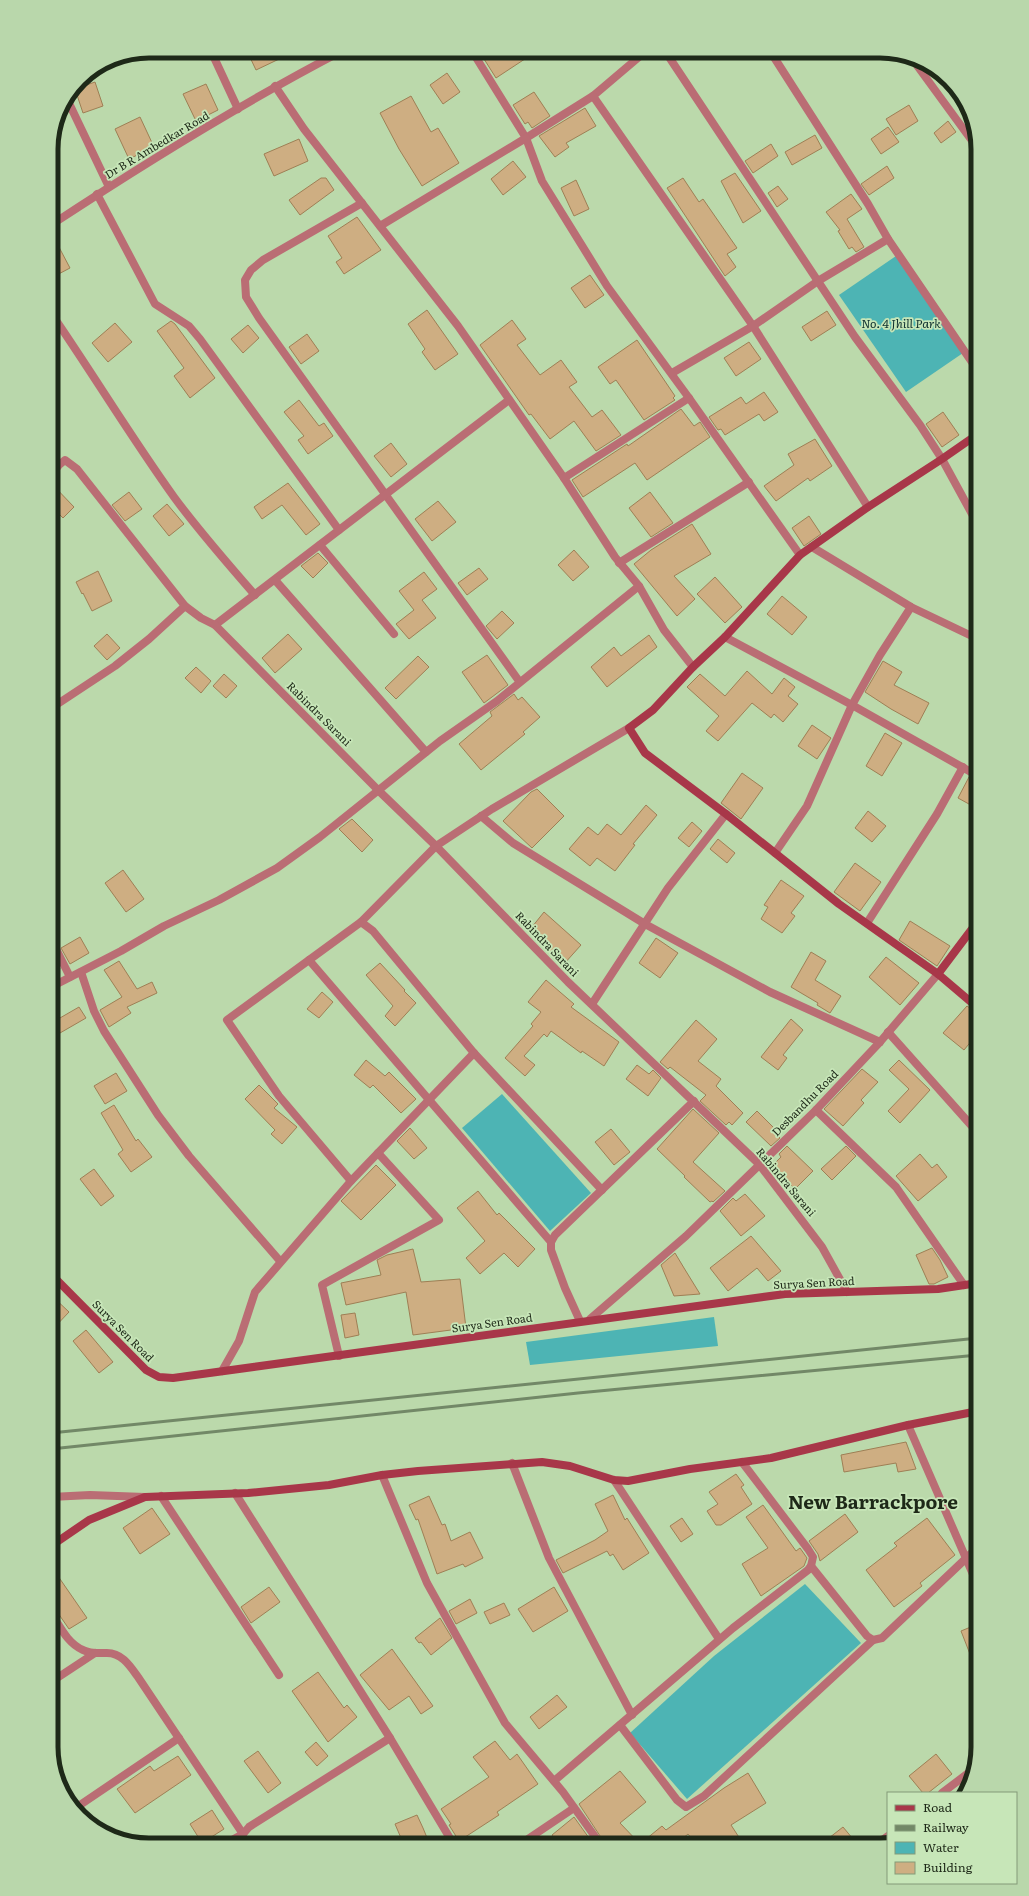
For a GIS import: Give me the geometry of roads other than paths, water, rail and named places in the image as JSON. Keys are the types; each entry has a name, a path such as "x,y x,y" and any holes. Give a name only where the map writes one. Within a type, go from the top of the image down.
{"street":[{"path":"214,58 238,108"},
{"name":"Dr B R Ambedkar Road","path":"58,220 109,186 238,108 275,86 329,58"},
{"path":"476,58 526,138 542,181 607,286 672,373 800,555"},
{"path":"380,226 593,96 638,58"},
{"path":"670,58 856,337 920,425 942,459 971,512"},
{"path":"774,58 868,204 888,239 971,361"},
{"path":"917,66 970,138"},
{"path":"275,86 304,129 458,326 564,478 619,562 639,586 664,630 693,667"},
{"path":"593,96 753,326 868,507"},
{"path":"70,105 109,186"},
{"path":"98,194 155,304 189,326 339,530"},
{"path":"362,203 263,260 245,280 246,296 259,318 519,681"},
{"path":"672,373 753,326 818,281 888,239"},
{"path":"58,324 116,413 174,497 208,542 255,595"},
{"path":"564,478 689,398"},
{"path":"215,625 509,400"},
{"path":"351,1181 279,1096 227,1020 361,922 436,846 481,816 629,728 653,710 693,667 725,637 800,555 868,507 971,439"},
{"name":"Rabindra Sarani","path":"58,466 65,460 77,469 185,606 201,618 215,625 592,1004 759,1164 822,1247 847,1292"},
{"path":"619,562 748,482"},
{"path":"320,545 394,634"},
{"path":"812,547 911,607 971,636"},
{"path":"274,580 426,752"},
{"path":"58,983 164,926 219,900 277,868 320,837 426,752 496,701 639,586"},
{"path":"59,703 115,666 149,639 185,606"},
{"path":"775,853 807,806 852,705 880,656 911,607"},
{"path":"725,637 852,705 971,772"},
{"path":"629,728 645,753 726,814 839,904 938,974 971,1002"},
{"path":"867,923 937,814 963,767"},
{"path":"592,1004 687,862 726,814"},
{"path":"481,816 513,843 645,924 770,992 880,1042"},
{"path":"361,922 373,931 474,1053 602,1190"},
{"path":"938,974 971,930"},
{"path":"58,952 70,977"},
{"path":"309,960 551,1242"},
{"path":"81,972 94,1011 104,1031 158,1115 189,1156 280,1261"},
{"name":"Desbandhu Road","path":"590,1319 686,1236 816,1110 880,1042 938,974"},
{"path":"888,1032 971,1125"},
{"path":"222,1371 239,1341 255,1292 280,1261 351,1181 474,1053"},
{"path":"580,1321 560,1275 551,1250 551,1242 555,1235 694,1102"},
{"path":"816,1110 896,1187 964,1285"},
{"path":"339,1356 322,1285 439,1220 378,1153"},
{"name":"Surya Sen Road","path":"58,1281 146,1370 159,1377 173,1378 339,1356 590,1319 785,1294 938,1289 971,1284"},
{"path":"58,1497 90,1495 145,1497 235,1493 329,1485 382,1475 512,1463 542,1462 570,1466 614,1480 628,1481 690,1469 771,1458 908,1424 971,1412"},
{"path":"908,1424 971,1568"},
{"path":"742,1462 808,1549 813,1557 812,1566 867,1636 873,1640"},
{"path":"512,1463 549,1558 632,1715"},
{"path":"382,1475 428,1583 505,1723 554,1781 596,1838"},
{"path":"614,1480 719,1639"},
{"path":"235,1493 390,1738 450,1838"},
{"path":"161,1496 279,1675"},
{"path":"58,1541 89,1520 145,1497"},
{"path":"620,1725 677,1800 686,1807 704,1796 873,1640 882,1638 971,1553"},
{"path":"554,1781 719,1639 812,1566"},
{"path":"58,1623 70,1641 83,1650 95,1653 110,1653 123,1658 138,1677 179,1738 243,1834 243,1838"},
{"path":"58,1677 95,1653"},
{"path":"80,1805 179,1738"},
{"path":"236,1838 266,1816 390,1738"},
{"path":"943,1792 967,1773"},
{"path":"529,1838 574,1808"}],"water":[{"name":"No. 4 Jhill Park","path":"896,256 963,353 906,392 839,295"},
{"path":"502,1094 591,1193 550,1231 462,1128"},
{"path":"714,1317 718,1346 530,1365 526,1342"},
{"path":"805,1584 861,1643 687,1799 630,1733 714,1656"}],"railway":[{"path":"58,1432 971,1339"},
{"path":"58,1448 578,1393 971,1356"}],"district":[{"name":"New Barrackpore","path":"873,1502"}]}
